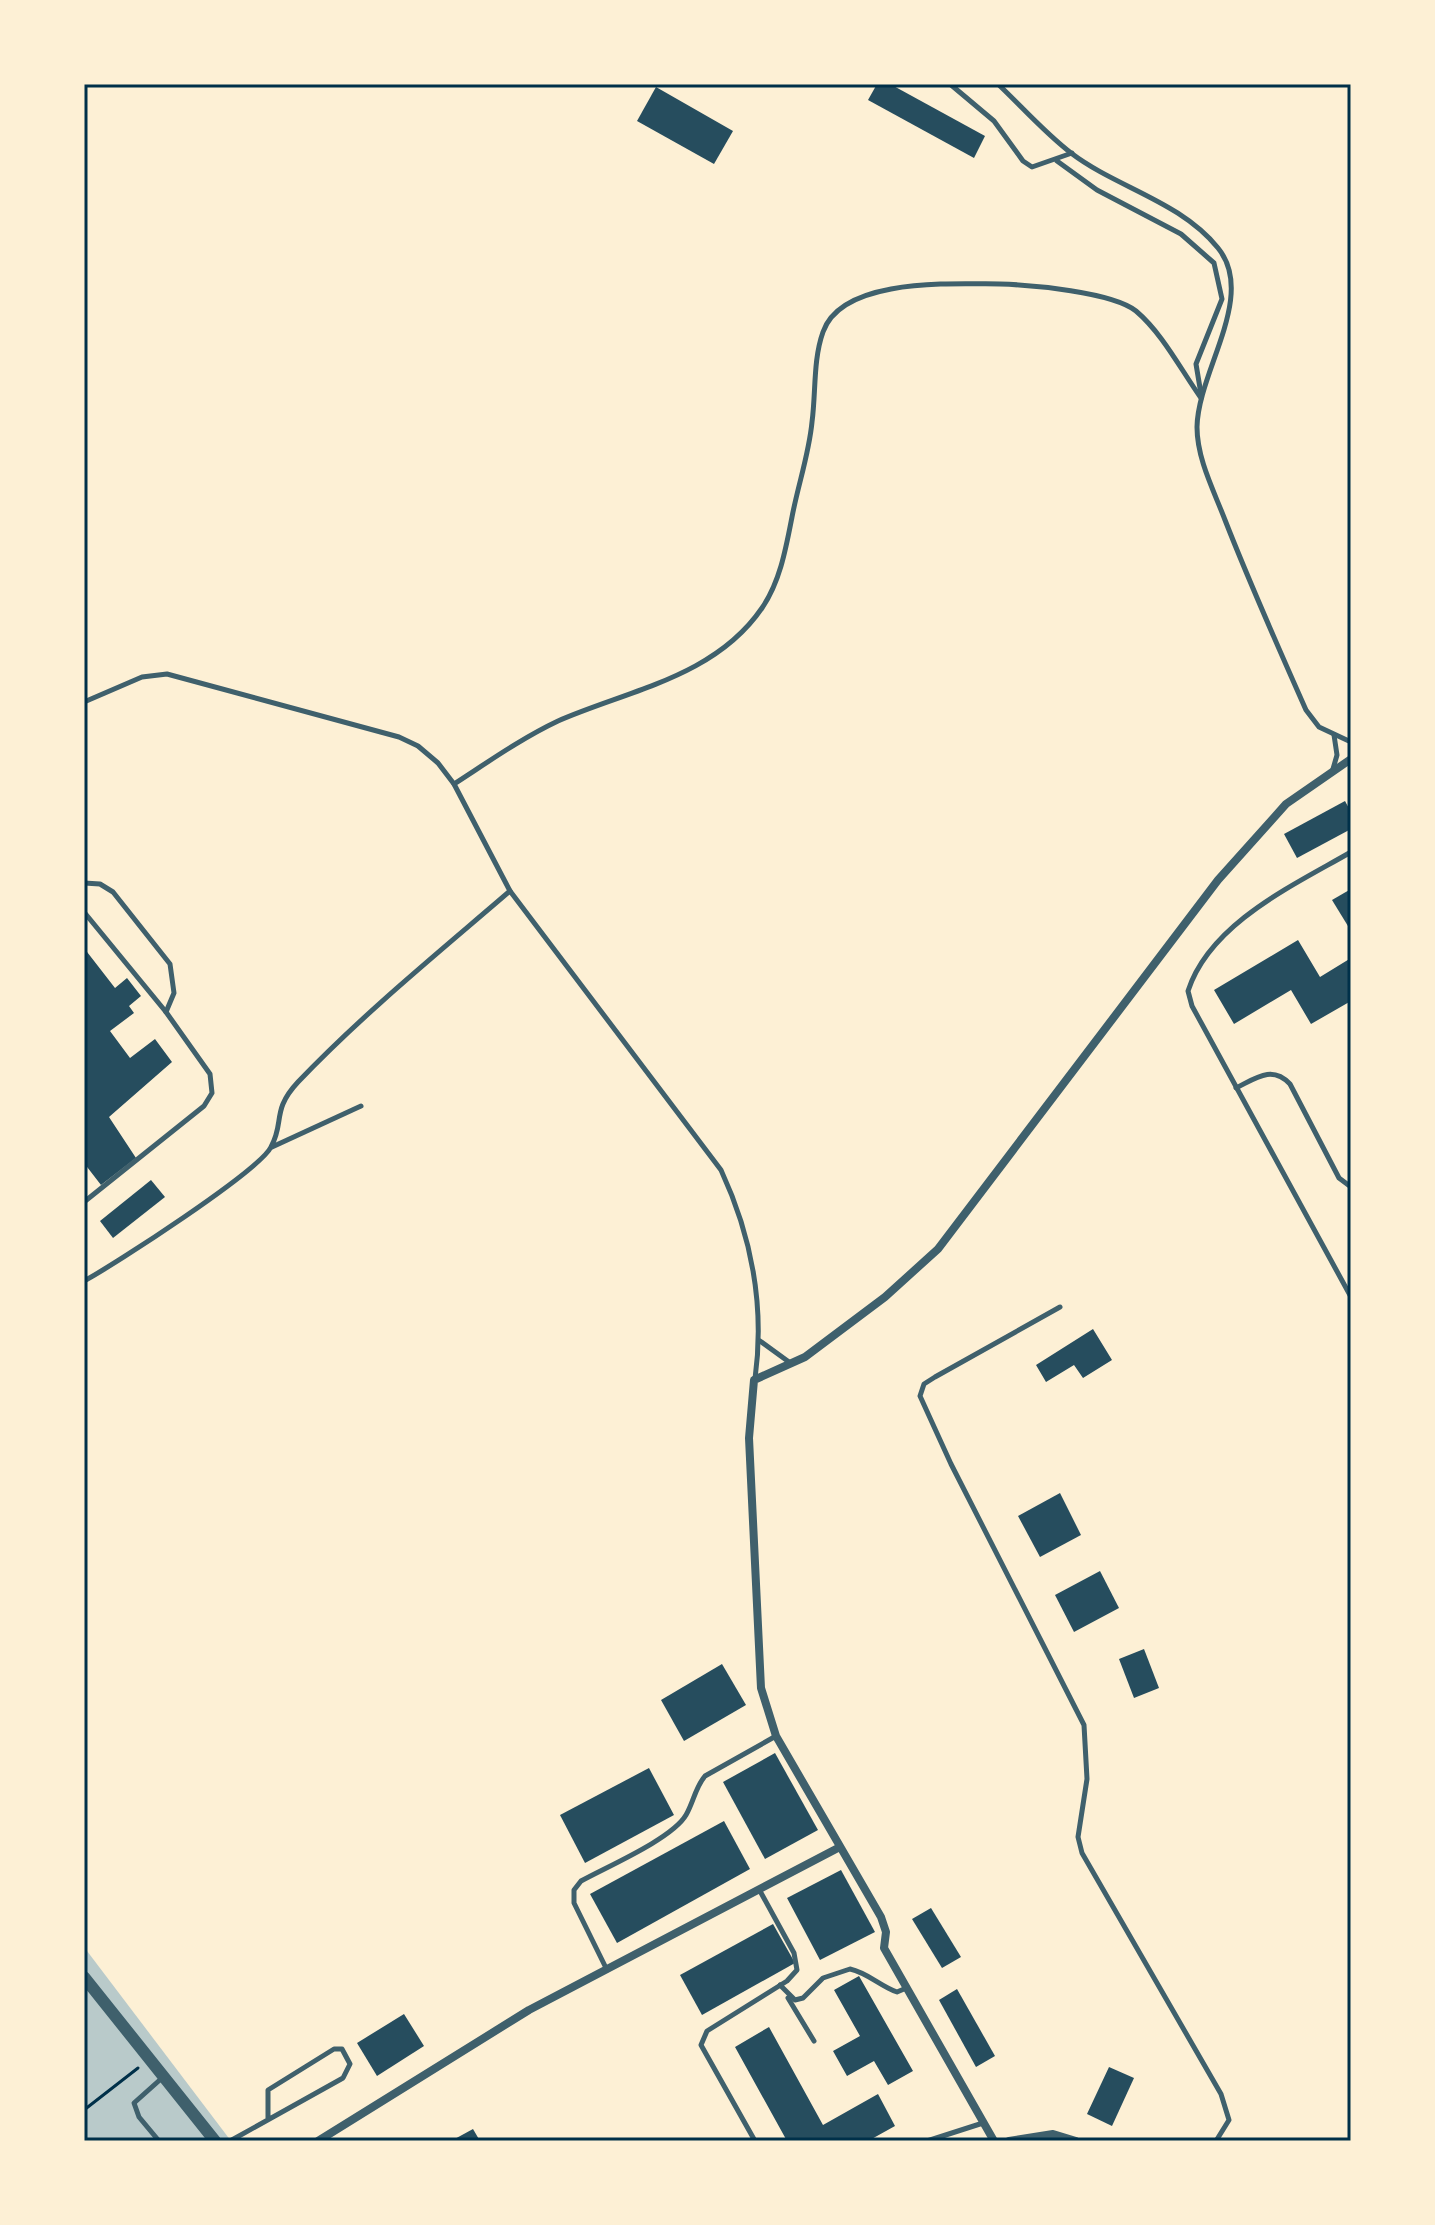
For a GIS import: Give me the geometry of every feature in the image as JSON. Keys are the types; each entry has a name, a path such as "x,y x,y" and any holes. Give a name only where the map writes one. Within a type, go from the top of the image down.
{"street":[{"path":"994,2141 904,1989 884,1948 886,1932 881,1917 838,1848 776,1736 761,1688 749,1438 754,1380 805,1357 885,1297 938,1249 1218,880 1286,804 1351,759"},
{"path":"318,2141 529,2010 838,1848"},
{"path":"84,1977 215,2141"},
{"path":"1009,2141 1053,2134 1076,2141"}],"lane":[{"path":"950,84 994,121 1023,161 1032,167 1057,161 1072,153"},
{"path":"1000,86 1072,153 1190,220 1219,249 1232,273 1234,293 1201,398 1197,428 1201,454 1240,560 1306,710 1319,727 1351,742"},
{"path":"1057,161 1097,190 1181,234 1214,263 1222,299 1196,364 1201,398"},
{"path":"454,784 557,722 649,688 704,662 762,608 780,571 788,536 812,425 817,354 823,330 834,314 855,299 876,292 941,284 1026,285 1107,300 1133,309 1152,327 1201,398"},
{"path":"84,702 142,677 167,674 399,737 418,746 438,763 454,784 510,891 721,1170 735,1201 755,1266 760,1341 754,1380"},
{"path":"1333,769 1337,755 1334,735"},
{"path":"1351,852 1250,910 1193,977 1188,991 1192,1006 1351,1297"},
{"path":"84,883 100,884 113,892 170,964 174,993 166,1012"},
{"path":"271,1148 279,1106 296,1084 363,1017 510,891"},
{"path":"84,912 166,1012 210,1074 211,1099 84,1202"},
{"path":"1236,1088 1267,1073 1281,1075 1290,1084 1339,1178 1351,1187"},
{"path":"84,1281 112,1266 250,1169 271,1148 361,1106"},
{"path":"1060,1307 935,1377 924,1384 920,1396 951,1464 1084,1725 1087,1779 1078,1837 1082,1853 1221,2094 1229,2120 1216,2141"},
{"path":"760,1341 789,1362"},
{"path":"607,1970 574,1903 574,1890 581,1881 673,1829 686,1816 697,1785 705,1776 776,1736"},
{"path":"755,2141 702,2050 701,2039 707,2031 792,1976 798,1962 760,1891"},
{"path":"788,1997 803,1998 823,1978 850,1969 873,1978 886,1988 897,1992 904,1989"},
{"path":"780,1985 814,2041"},
{"path":"230,2141 343,2078 350,2064 342,2049 334,2049 268,2090 265,2104 268,2118"},
{"path":"159,2141 139,2117 134,2103 163,2077"},
{"path":"927,2141 983,2123"}],"path":[{"path":"84,2110 148,2060"}],"shaded area":[{"path":"84,1947 231,2141 84,2141"}],"building":[{"path":"877,84 890,84 985,136 974,158 868,100"},
{"path":"656,87 733,131 714,164 637,121"},
{"path":"1345,801 1351,812 1351,829 1297,858 1284,834"},
{"path":"1351,889 1351,931 1332,900"},
{"path":"1298,940 1320,977 1351,958 1351,1001 1311,1024 1291,990 1234,1024 1214,990"},
{"path":"84,948 115,988 127,978 141,996 129,1006 134,1013 110,1031 130,1058 155,1039 172,1062 109,1117 136,1158 101,1185 84,1163"},
{"path":"151,1180 165,1197 113,1238 100,1221"},
{"path":"1093,1329 1112,1360 1083,1378 1074,1365 1046,1382 1036,1365"},
{"path":"1060,1493 1081,1535 1040,1557 1018,1516"},
{"path":"1100,1571 1119,1608 1074,1632 1055,1595"},
{"path":"1144,1649 1159,1688 1134,1698 1119,1659"},
{"path":"722,1664 746,1705 684,1741 661,1700"},
{"path":"775,1753 818,1830 765,1859 723,1782"},
{"path":"649,1768 674,1815 585,1863 560,1815"},
{"path":"724,1821 750,1869 617,1943 590,1894"},
{"path":"841,1870 875,1932 820,1960 787,1898"},
{"path":"931,1908 961,1957 942,1968 912,1919"},
{"path":"773,1924 795,1963 702,2015 680,1975"},
{"path":"859,1976 913,2071 888,2085 874,2061 847,2076 833,2051 860,2036 834,1990"},
{"path":"957,1989 995,2056 976,2067 939,2000"},
{"path":"404,2014 424,2046 377,2076 357,2043"},
{"path":"769,2027 823,2125 878,2094 895,2126 868,2141 787,2141 735,2047"},
{"path":"1109,2067 1134,2078 1112,2126 1087,2114"},
{"path":"473,2129 480,2141 451,2141"}]}
